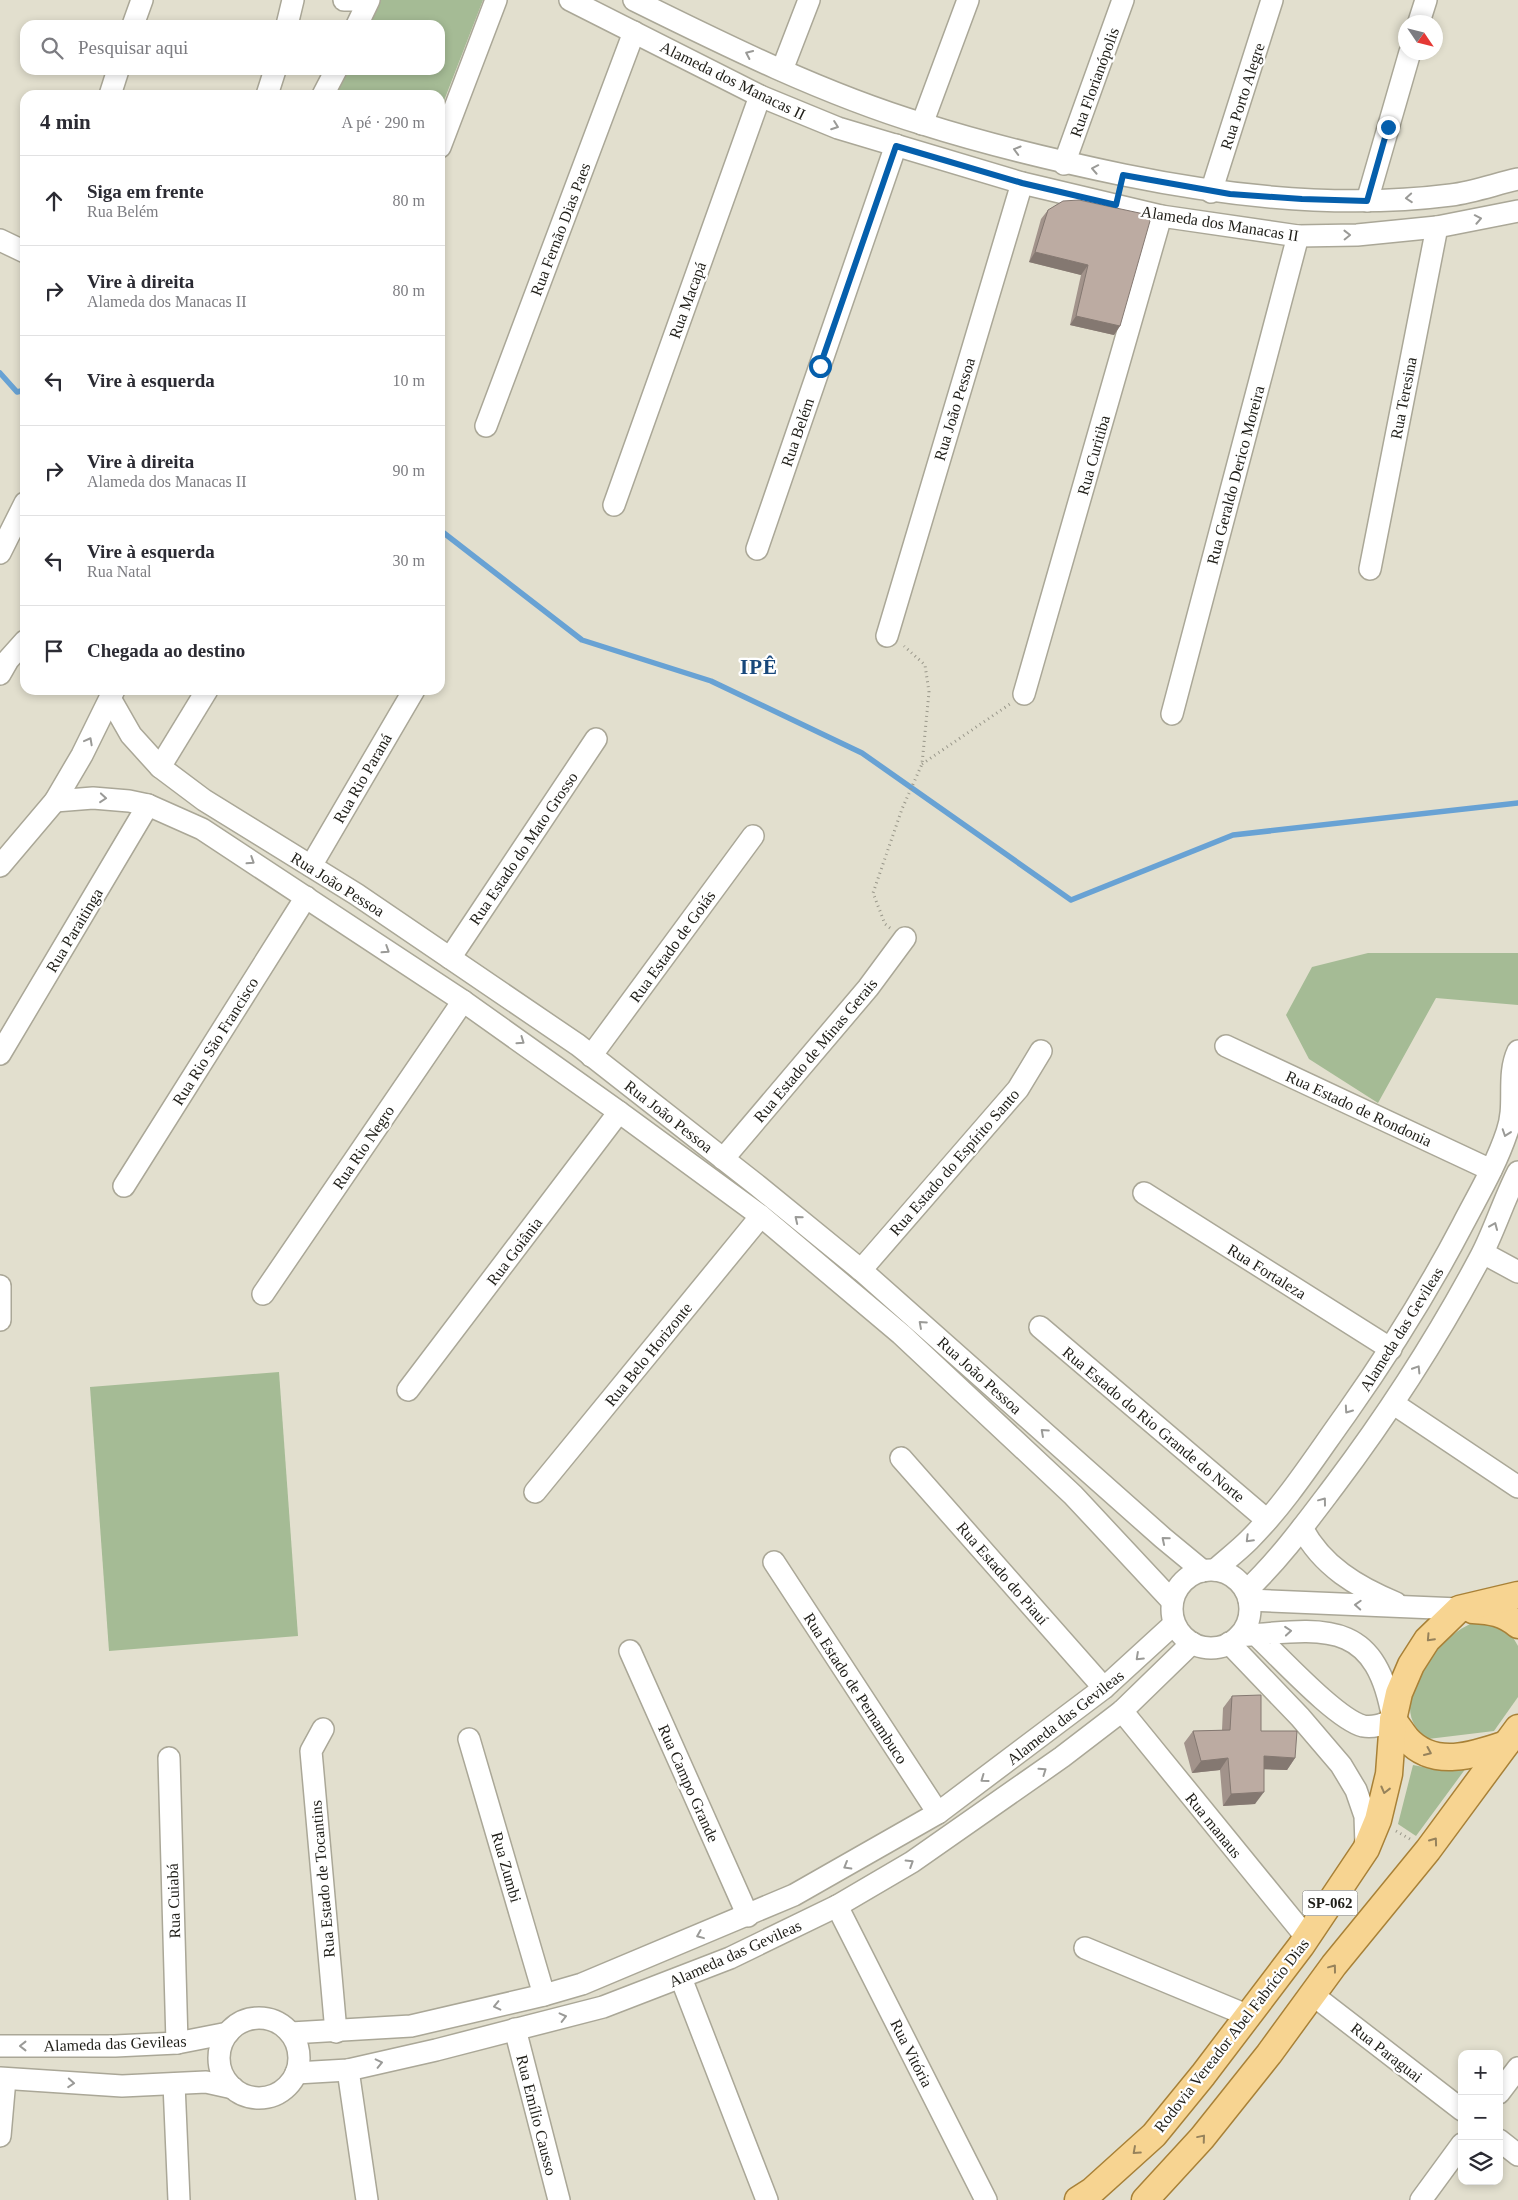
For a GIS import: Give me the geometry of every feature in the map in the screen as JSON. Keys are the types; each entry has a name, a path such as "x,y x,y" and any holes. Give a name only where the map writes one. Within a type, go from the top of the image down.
{"main road":[{"path":"1459,1609 1518,1595"},
{"path":"1459,1609 1492,1611 1508,1616 1518,1624"},
{"name":"Rodovia Vereador Abel Fabrício Dias","path":"1078,2200 1092,2191 1154,2135 1249,2016 1307,1938 1366,1849 1378,1820 1389,1774 1393,1720 1399,1693 1410,1664 1427,1640 1459,1609"},
{"name":"SP-062","path":"1393,1720 1408,1741 1429,1755 1456,1758 1481,1753 1512,1736"},
{"name":"SP-062","path":"1145,2200 1202,2138 1269,2054 1312,1995 1428,1850 1512,1736"}],"street":[{"path":"136,20 142,0"},
{"path":"288,20 293,0"},
{"path":"344,0 364,0"},
{"path":"359,20 369,0"},
{"path":"445,134 496,0"},
{"name":"Alameda dos Manacas II","path":"570,0 760,96 838,128 1022,183 1161,216 1298,236 1357,235 1437,227 1518,211"},
{"path":"782,70 809,0"},
{"path":"922,124 968,0"},
{"name":"Rua Florianópolis","path":"1064,164 1123,0"},
{"name":"Rua Porto Alegre","path":"1212,192 1272,0"},
{"path":"1421,15 1426,0"},
{"name":"Alameda dos Manacas II","path":"644,2 782,70 859,101 922,124 1064,164 1212,192 1302,199 1367,201 1452,195 1518,179"},
{"name":"Rua Fernão Dias Paes","path":"486,426 634,32"},
{"path":"1367,201 1408,60"},
{"path":"112,90 116,75"},
{"path":"269,90 273,75"},
{"path":"326,90 334,75"},
{"name":"Rua Macapá","path":"614,504 760,96"},
{"name":"Rua Belém","path":"757,549 896,146"},
{"path":"1116,205 1123,175"},
{"name":"Rua João Pessoa","path":"888,634 1022,183"},
{"name":"Rua Curitiba","path":"1024,694 1161,216"},
{"name":"Rua Teresina","path":"1370,569 1437,227"},
{"name":"Rua Geraldo Derico Moreira","path":"1172,714 1298,236"},
{"path":"0,240 20,250"},
{"path":"0,553 20,513"},
{"path":"3,664 20,646"},
{"path":"0,866 8,847 54,801 82,755 113,695"},
{"name":"Rua João Pessoa","path":"113,695 131,735 160,767 204,800 356,894 591,1056 861,1270 1163,1538 1209,1570"},
{"path":"160,767 204,695"},
{"name":"Rua Rio Paraná","path":"311,866 411,695"},
{"name":"Rua Estado do Mato Grosso","path":"450,958 596,739"},
{"name":"Rua João Pessoa","path":"54,801 93,798 129,801 148,805 202,829 463,1000 761,1216 901,1334 1073,1495 1172,1601"},
{"name":"Rua Paraitinga","path":"0,1054 148,805"},
{"name":"Rua Estado de Goiás","path":"591,1056 753,836"},
{"name":"Rua Rio São Francisco","path":"124,1186 306,897"},
{"name":"Rua Estado de Minas Gerais","path":"723,1159 868,988 905,938"},
{"name":"Rua Rio Negro","path":"263,1294 463,1000"},
{"name":"Rua Estado de Rondonia","path":"1226,1046 1491,1170"},
{"name":"Rua Estado do Espírito Santo","path":"861,1270 1018,1089 1041,1051"},
{"name":"Alameda das Gevileas","path":"1172,1601 1176,1591 1183,1582 1192,1575 1209,1570 1248,1540 1267,1520 1307,1468 1391,1349 1442,1265 1491,1170 1507,1132 1513,1107 1513,1063 1518,1051"},
{"name":"Rua Goiânia","path":"408,1390 619,1112"},
{"name":"Alameda das Gevileas","path":"1247,1595 1302,1528 1394,1404 1440,1331 1483,1254 1518,1172"},
{"name":"Rua Fortaleza","path":"1144,1193 1391,1349"},
{"name":"Rua Belo Horizonte","path":"535,1492 761,1216"},
{"path":"1483,1254 1518,1272"},
{"path":"0,1286 0,1320"},
{"name":"Rua Estado do Rio Grande do Norte","path":"1040,1327 1267,1520"},
{"path":"1394,1404 1518,1487"},
{"name":"Rua Estado do Piauí","path":"902,1458 1104,1688"},
{"path":"1302,1528 1312,1546 1326,1563 1380,1596 1406,1607"},
{"name":"Rua Estado de Pernambuco","path":"774,1562 938,1813"},
{"path":"1209,1570 1227,1574 1238,1581 1247,1595 1250,1613 1242,1638"},
{"path":"1247,1595 1459,1609"},
{"path":"1172,1601 1174,1624 1181,1635 1192,1644 1204,1648 1217,1648 1242,1638 1295,1630 1338,1634 1356,1642 1370,1656 1383,1678 1389,1696 1393,1720 1374,1727 1362,1726 1336,1711 1242,1638"},
{"name":"Alameda das Gevileas","path":"544,1995 582,1984 748,1916 794,1895 938,1813 1104,1688 1174,1624"},
{"path":"1242,1638 1300,1717 1341,1765 1356,1790 1365,1816 1366,1849"},
{"name":"Alameda das Gevileas","path":"296,2074 348,2070 603,2007 730,1958 837,1906 912,1862 1062,1757 1122,1711 1192,1644"},
{"name":"Rua Campo Grande","path":"630,1651 748,1916"},
{"name":"Rua manaus","path":"1122,1711 1307,1938"},
{"name":"Rua Estado de Tocantins","path":"323,1729 311,1751 336,2032"},
{"name":"Rua Zumbi","path":"469,1739 544,1995"},
{"name":"Rua Cuiabá","path":"169,1758 177,2043"},
{"name":"Rua Vitória","path":"837,1906 986,2200"},
{"path":"1085,1948 1249,2016"},
{"path":"681,1978 767,2200"},
{"path":"228,2033 222,2043 220,2055 220,2068 225,2079 244,2094 256,2097 268,2096 280,2092 296,2074 299,2052 291,2034 411,2026 544,1995"},
{"name":"Rua Paraguai","path":"1312,1995 1458,2107"},
{"name":"Alameda das Gevileas","path":"0,2046 115,2046 177,2043 228,2033 237,2024 248,2019 260,2018 272,2020 282,2025 291,2034"},
{"name":"Rua Emílio Causso","path":"516,2029 559,2200"},
{"path":"1503,2088 1518,2068"},
{"path":"348,2070 367,2200"},
{"path":"0,2136 2,2079 122,2086 206,2082 234,2088"},
{"path":"174,2084 179,2200"},
{"path":"1503,2143 1518,2155"},
{"path":"1421,2200 1458,2149"}],"path":[{"path":"888,634 925,665 929,692 922,764 902,809 873,893 885,924 905,938"},
{"path":"922,764 1024,694"},
{"path":"1378,1820 1428,1850"}],"green space":[{"path":"376,0 483,0 445,98 445,90 337,90 344,75 445,75 445,20 367,20"},
{"path":"1368,953 1518,953 1518,1005 1436,998 1378,1103 1309,1059 1286,1015 1312,967"},
{"path":"279,1372 298,1636 109,1651 90,1387"},
{"path":"1482,1620 1511,1634 1518,1646 1518,1697 1494,1731 1428,1739 1415,1725 1410,1708 1413,1690 1421,1671 1434,1653 1449,1638 1466,1626"},
{"path":"1469,1764 1416,1836 1398,1824 1413,1765 1439,1770"}],"building":[{"path":"1079,200 1144,214 1150,221 1120,326 1076,316 1088,265 1035,252 1048,210 1063,201"},
{"path":"1261,1695 1261,1731 1297,1731 1295,1758 1264,1756 1264,1792 1231,1794 1228,1758 1201,1761 1193,1731 1230,1730 1232,1696"}],"waterway":[{"path":"0,373 17,392 20,391"},
{"path":"445,534 582,640 711,681 862,753 1071,900 1233,835 1518,803"}],"district":[{"name":"IPÊ","path":"759,667"}],"route":[{"path":"820,366 896,146 1022,183 1116,205 1123,175 1230,194 1367,201 1388,127"}]}
